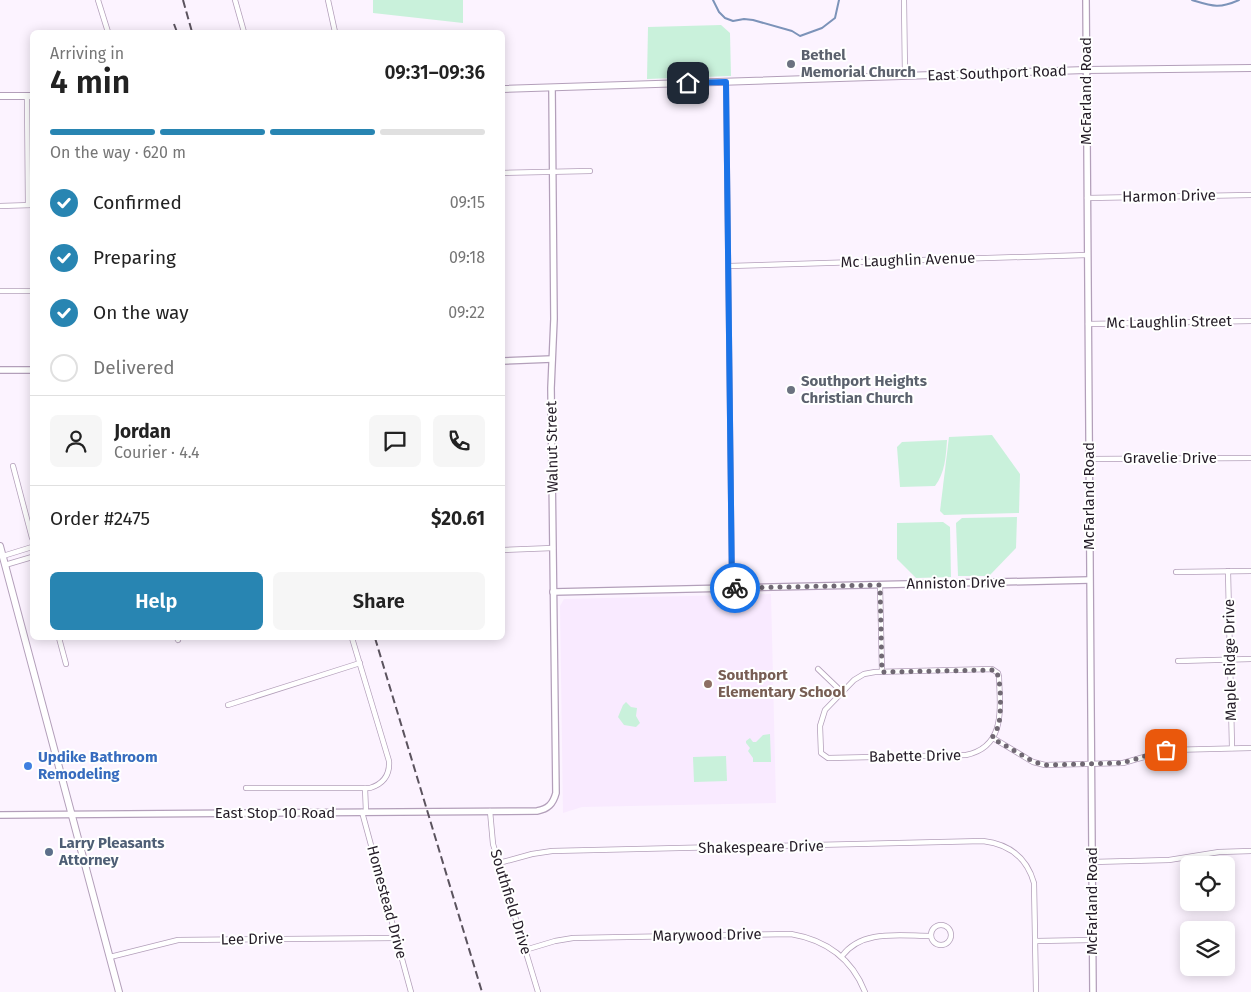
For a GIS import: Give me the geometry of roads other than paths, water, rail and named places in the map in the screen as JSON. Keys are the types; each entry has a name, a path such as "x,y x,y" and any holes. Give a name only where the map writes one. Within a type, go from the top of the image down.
{"main road":[{"name":"East Southport Road","path":"505,89 1086,70 1251,68"},
{"path":"0,96 30,96"},
{"path":"0,546 120,992"}],"street":[{"path":"98,0 107,30"},
{"path":"235,0 243,30"},
{"path":"328,0 335,30"},
{"path":"904,0 905,76"},
{"name":"McFarland Road","path":"1086,0 1093,992"},
{"path":"726,82 732,588"},
{"name":"Walnut Street","path":"550,806 556,793 553,592 552,359 554,319 552,88"},
{"path":"0,206 30,205 30,96"},
{"path":"505,173 590,171"},
{"name":"Harmon Drive","path":"1087,198 1251,194"},
{"name":"Mc Laughlin Avenue","path":"729,266 1087,255"},
{"path":"0,291 30,291"},
{"name":"Mc Laughlin Street","path":"1088,324 1251,321"},
{"path":"505,361 552,359"},
{"path":"0,370 30,370"},
{"name":"Gravelie Drive","path":"1089,459 1251,458"},
{"path":"13,466 30,530"},
{"path":"2,556 30,548"},
{"path":"505,550 553,548"},
{"path":"5,565 30,559"},
{"name":"Maple Ridge Drive","path":"1228,571 1232,748"},
{"path":"1176,572 1251,571"},
{"name":"Anniston Drive","path":"553,592 1089,580"},
{"path":"880,585 882,672"},
{"path":"59,640 66,664"},
{"path":"246,788 365,788 374,786 384,780 389,771 390,761 353,640"},
{"path":"1178,661 1251,659"},
{"path":"228,705 360,663"},
{"path":"818,669 842,692 854,680 864,674 992,669 996,671 999,677 1000,715 992,738 1034,762 1042,764 1122,763 1166,750 1251,748"},
{"name":"Babette Drive","path":"842,692 825,710 821,721 820,750 823,756 828,758 966,755 980,751 992,738"},
{"name":"Homestead Drive","path":"365,788 364,812 411,992"},
{"name":"East Stop 10 Road","path":"0,815 537,811 550,806"},
{"name":"Southfield Drive","path":"490,810 492,837 538,992"},
{"name":"Shakespeare Drive","path":"499,863 552,851 983,842 1002,845 1012,850 1028,868 1035,886 1036,941"},
{"path":"1092,862 1169,860 1220,852 1251,851"},
{"path":"941,925 948,928 951,935 948,942 941,945 935,943 931,936 933,929 941,925"},
{"name":"Marywood Drive","path":"525,950 573,938 786,933 817,941 842,956 856,973 865,992"},
{"path":"842,956 855,943 873,936 931,936"},
{"name":"Lee Drive","path":"110,957 178,940 397,938"},
{"path":"1036,992 1036,941 1092,940"}],"waterway":[{"path":"713,0 719,12 725,18 733,21 753,20 792,31 800,36 822,28 835,18 839,0"},
{"path":"1192,0 1216,6 1226,5 1239,0"}],"railway":[{"path":"183,0 191,30"},
{"path":"174,24 176,30"},
{"path":"376,640 482,992"}],"place":[{"name":"Bethel Memorial Church","path":"791,64"},
{"name":"Southport Heights Christian Church","path":"791,390"},
{"name":"Southport Elementary School","path":"708,684"},
{"name":"Updike Bathroom Remodeling","path":"28,766"},
{"name":"Larry Pleasants Attorney","path":"49,852"}]}
